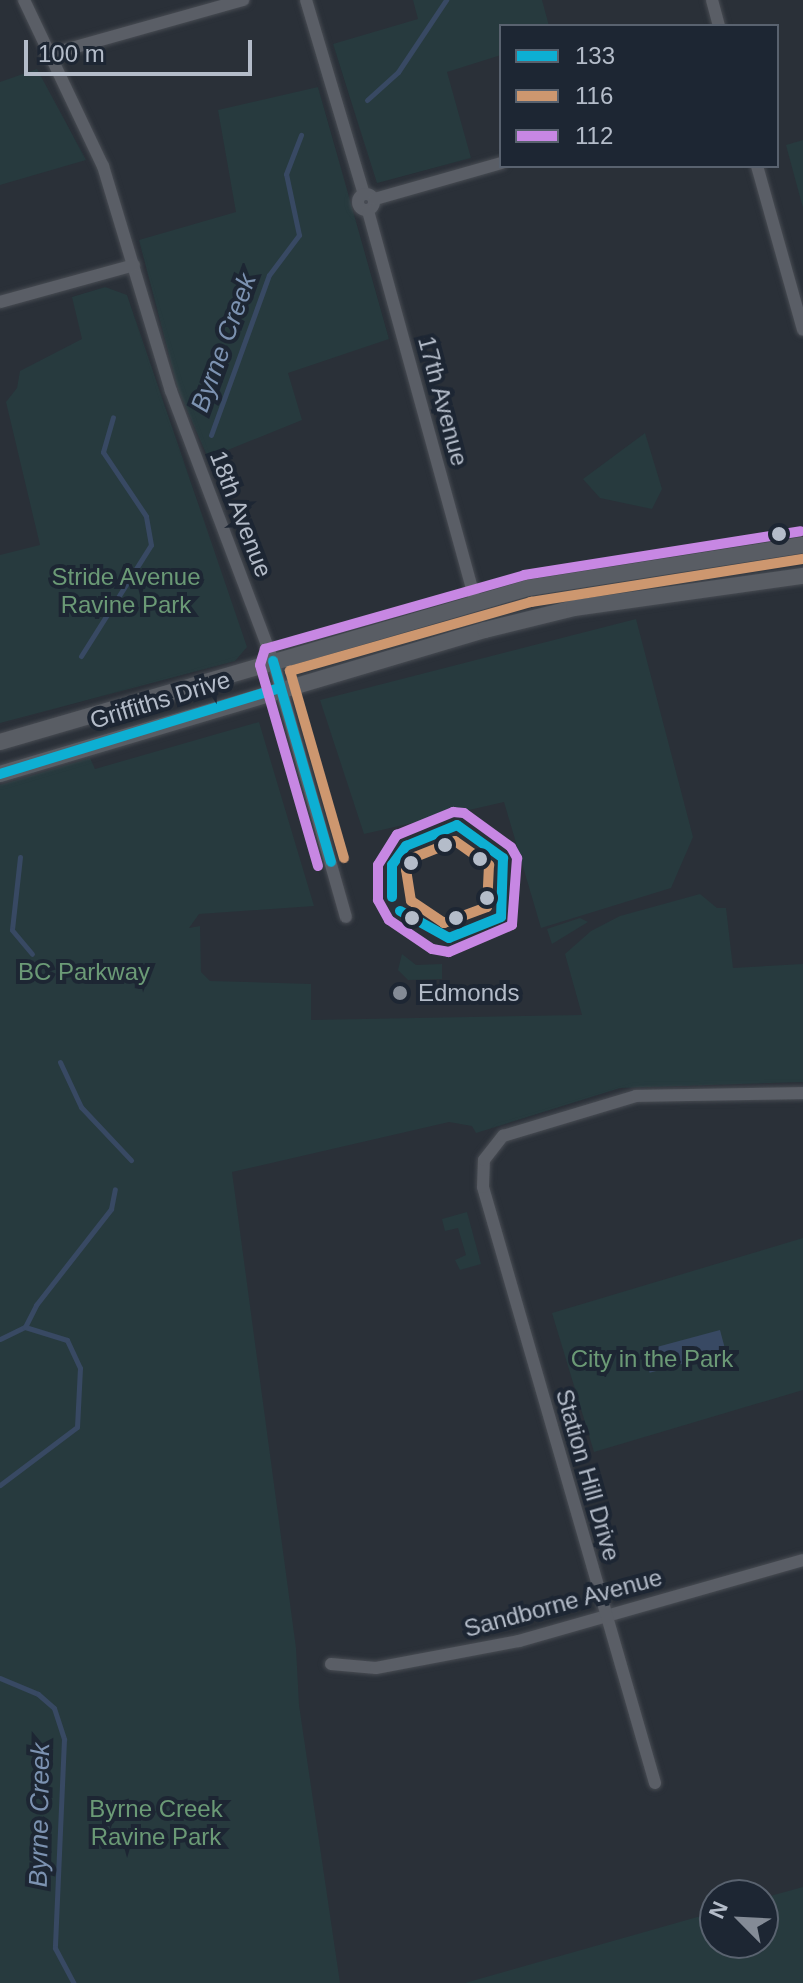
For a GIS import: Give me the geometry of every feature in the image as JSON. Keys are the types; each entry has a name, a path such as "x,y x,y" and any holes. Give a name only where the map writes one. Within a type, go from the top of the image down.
{"main road":[{"name":"Griffiths Drive","path":"0,742 476,603 593,575 803,545"},
{"name":"Griffiths Drive","path":"0,774 280,688 574,608 803,576"}],"street":[{"name":"18th Avenue","path":"24,0 47,55 103,166 171,391 273,661 346,917"},
{"path":"47,55 243,0"},
{"name":"17th Avenue","path":"306,0 369,201 476,603"},
{"path":"712,0 718,24"},
{"path":"369,201 499,164"},
{"path":"758,168 803,330"},
{"path":"0,302 134,265"},
{"name":"Station Hill Drive","path":"655,1783 483,1187 484,1160 503,1136 636,1096 803,1093"},
{"name":"Sandborne Avenue","path":"331,1664 376,1668 463,1653 606,1617 803,1560"}],"green space":[{"path":"413,0 542,0 548,24 499,24 499,56 447,72 471,158 377,183 333,44 418,19"},
{"path":"37,69 86,160 0,185 0,82"},
{"path":"318,87 389,339 288,373 302,420 208,458 178,389 139,240 236,212 218,110"},
{"path":"803,140 803,208 786,145"},
{"name":"Stride Avenue Ravine Park","path":"105,287 127,295 247,647 235,661 0,723 0,555 40,545 6,402 17,388 20,371 82,339 72,297"},
{"path":"645,433 662,489 652,509 600,498 583,479"},
{"path":"636,619 693,837 671,888 541,928 504,802 364,834 320,700"},
{"name":"Byrne Creek Ravine Park","path":"259,722 314,906 199,914 189,928 200,926 201,972 210,981 311,984 311,1020 582,1015 565,954 591,931 620,916 700,894 717,908 726,908 733,968 803,964 803,1082 620,1088 476,1133 472,1126 449,1122 232,1172 296,1648 299,1705 340,1983 0,1983 0,785 90,758 95,769"},
{"path":"580,918 588,922 552,944 547,929"},
{"path":"402,954 416,965 442,964 442,979 408,980 398,970"},
{"path":"467,1212 481,1264 460,1270 455,1260 466,1255 458,1228 445,1231 442,1219"},
{"name":"City in the Park","path":"803,1238 803,1390 594,1452 552,1313"},
{"path":"803,1887 803,1983 465,1983 699,1917 699,1959 779,1959 779,1894"}],"water":[{"path":"720,1330 726,1352 650,1373 644,1350"}],"waterway":[{"name":"Byrne Creek","path":"367,100 398,72 446,0"},
{"name":"Byrne Creek","path":"211,435 269,275 299,235 286,174 301,135"},
{"name":"Byrne Creek","path":"81,656 151,545 146,516 103,452 113,417"},
{"name":"Byrne Creek","path":"20,857 12,930 32,954"},
{"name":"Byrne Creek","path":"60,1062 81,1107 131,1160"},
{"name":"Byrne Creek","path":"0,1485 77,1427 80,1368 67,1340 25,1327 36,1305 111,1209 115,1189"},
{"path":"0,1339 25,1327"},
{"name":"Byrne Creek","path":"0,1678 38,1694 54,1708 64,1739 55,1948 74,1983"}],"transit line":[{"name":"112","path":"318,866 260,665 265,649 524,575 801,531"},
{"name":"116","path":"344,858 290,671 531,602 803,559"},
{"name":"133","path":"273,661 331,862"},
{"name":"133","path":"0,774 280,688"},
{"name":"112","path":"453,812 464,813 511,847 517,858 512,925 449,952 432,949 389,920 378,900 378,865 397,835 453,812"},
{"name":"133","path":"392,897 392,865 406,846 457,825 503,858 501,917 449,938 400,911"},
{"name":"116","path":"455,841 489,865 487,907 444,923 411,901 406,870 415,857 455,841"}],"place":[{"name":"Edmonds","path":"400,993"}],"park label":[{"name":"BC Parkway","path":"84,972"}]}
